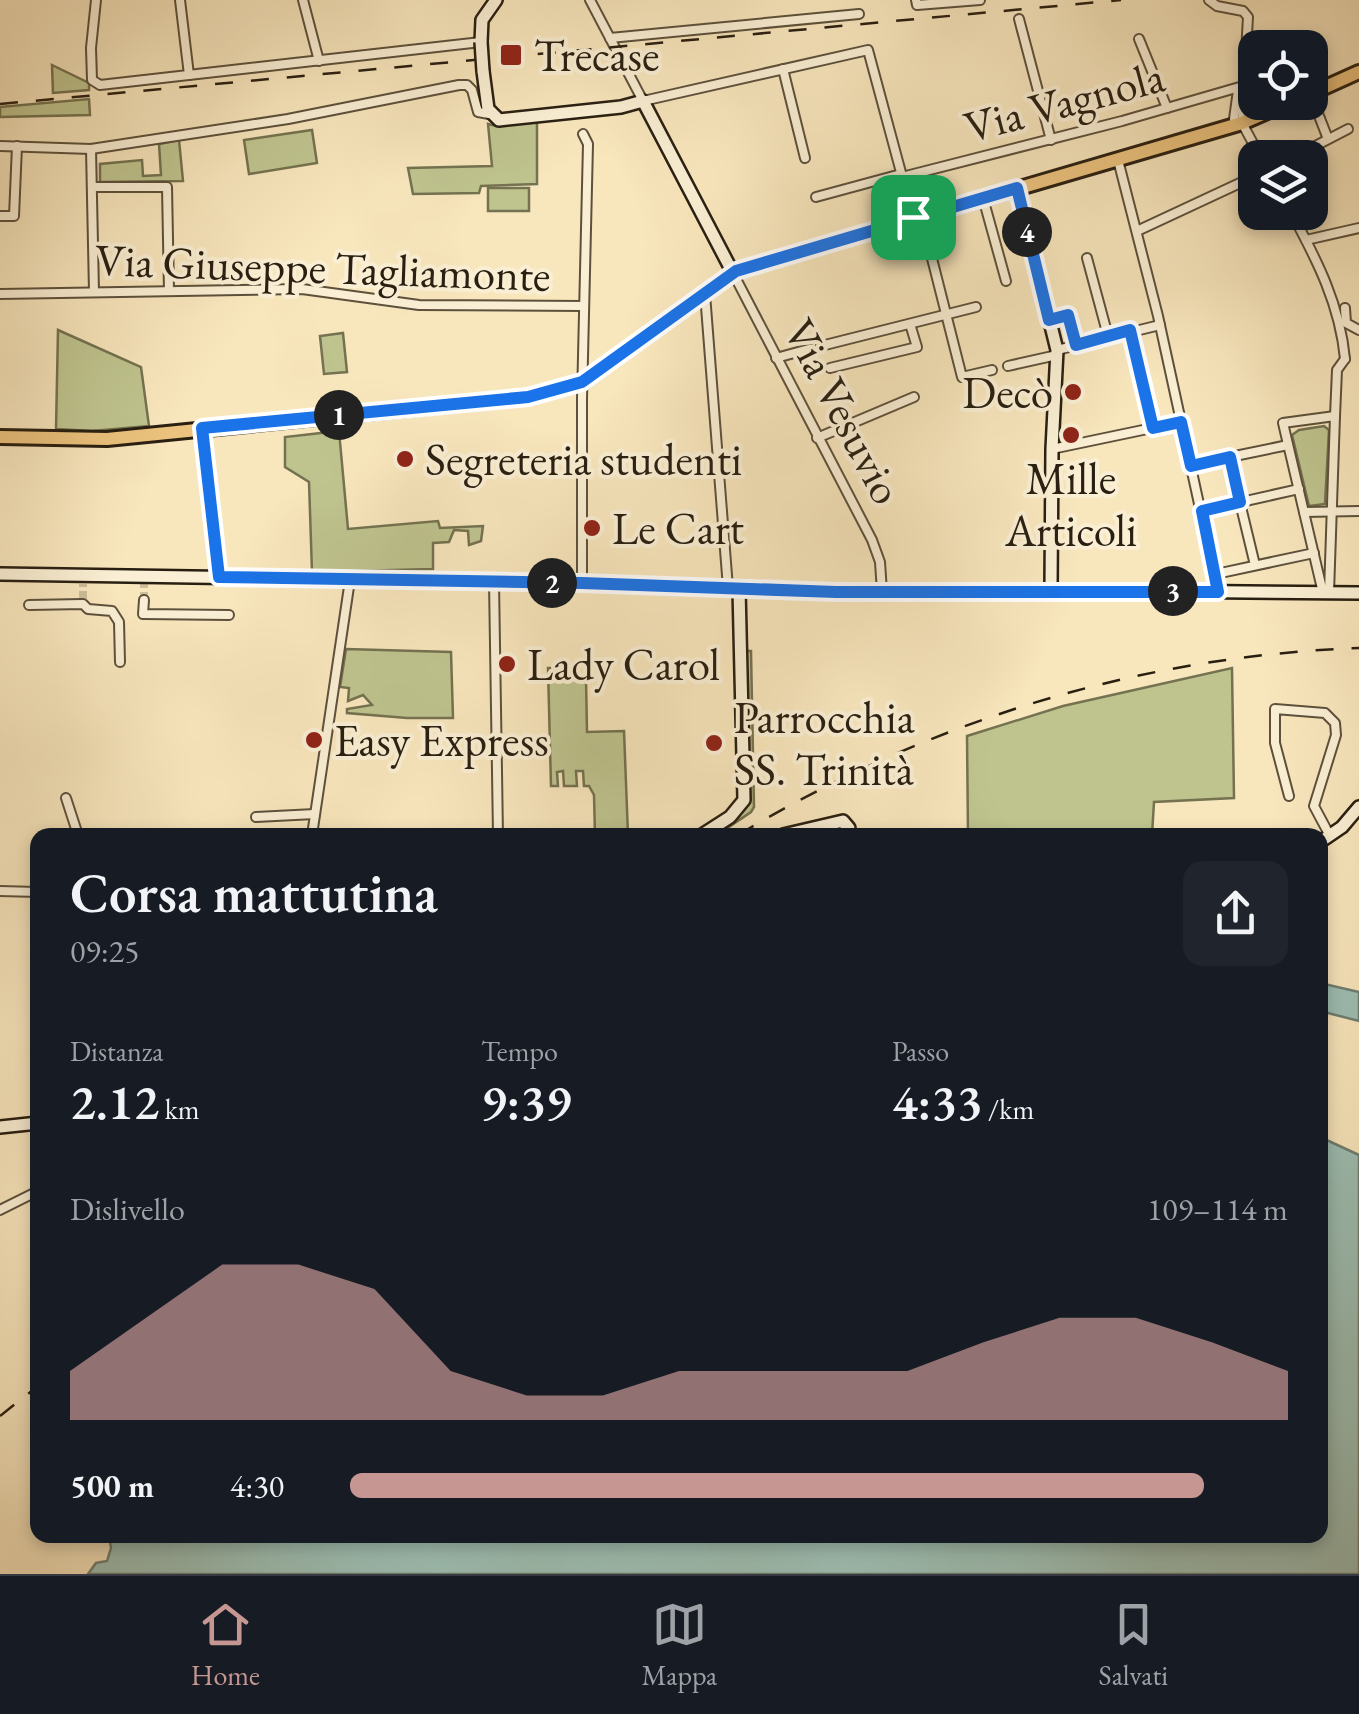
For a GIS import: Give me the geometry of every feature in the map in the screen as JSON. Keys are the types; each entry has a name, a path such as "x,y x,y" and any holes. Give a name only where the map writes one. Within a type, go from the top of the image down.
{"main road":[{"path":"1328,90 1359,72"},
{"path":"0,437 107,439 528,397 582,382 733,273 1238,121"}],"street":[{"path":"96,0 90,48 92,80 110,85 481,42"},
{"path":"180,0 189,75"},
{"path":"303,0 319,60"},
{"path":"489,114 482,20 496,0"},
{"name":"Via Vesuvio","path":"590,0 877,552 882,592"},
{"path":"916,0 916,5 980,0"},
{"path":"1208,0 1246,14 1245,30"},
{"path":"610,38 859,14"},
{"path":"1019,18 1051,140"},
{"path":"1139,39 1167,108"},
{"path":"0,146 91,150 288,120 459,85 472,90 478,112 504,120 621,107 868,50 962,377 992,370"},
{"path":"783,69 804,158"},
{"name":"Via Vagnola","path":"816,196 1051,140 1238,89"},
{"path":"1320,120 1328,140 1348,130"},
{"path":"1238,121 1249,140"},
{"path":"582,583 588,144 583,134"},
{"path":"0,216 14,216 16,146"},
{"path":"91,150 94,292"},
{"path":"1118,160 1160,325 1218,592"},
{"path":"1136,231 1238,184"},
{"path":"92,187 168,186 169,291"},
{"path":"1017,188 1057,353 1051,590"},
{"path":"984,198 1006,281"},
{"path":"1306,240 1359,228"},
{"path":"1301,230 1332,294 1345,360 1337,370 1326,593"},
{"path":"1086,258 1108,336"},
{"name":"Via Giuseppe Tagliamonte","path":"0,294 302,289 419,305 584,306"},
{"path":"704,292 733,588 744,800 730,817 713,828"},
{"path":"820,346 976,308"},
{"path":"1344,308 1346,323 1359,330"},
{"path":"1049,320 1068,315 1076,345"},
{"path":"830,368 916,348 910,324"},
{"path":"1008,366 1160,325"},
{"path":"1130,330 1153,428"},
{"path":"776,358 809,349"},
{"path":"1345,360 1359,359"},
{"path":"817,438 914,397"},
{"path":"1326,593 1283,423 1335,416"},
{"path":"1052,449 1181,422"},
{"path":"202,428 219,577"},
{"path":"1191,466 1288,445"},
{"path":"1230,457 1254,565"},
{"path":"1202,511 1299,490"},
{"path":"1304,512 1359,510"},
{"path":"1216,574 1314,552"},
{"path":"0,574 83,579 219,577 882,592 1359,592"},
{"path":"313,828 350,580"},
{"path":"494,582 498,828"},
{"path":"144,600 143,614 229,615"},
{"path":"29,604 83,602 88,610 108,609 117,618 120,662"},
{"path":"1288,796 1275,743 1275,709 1326,713 1336,729 1314,806 1321,828"},
{"path":"66,798 76,828"},
{"path":"1328,836 1359,807"},
{"path":"256,816 315,814"},
{"path":"812,828 843,821 849,828"},
{"path":"0,891 30,892"},
{"path":"0,1127 30,1124"},
{"path":"0,1210 30,1195"}],"green space":[{"path":"52,65 89,83 89,90 53,93"},
{"path":"89,99 90,115 0,117 0,107"},
{"path":"537,121 537,184 481,186 479,193 413,194 408,168 492,166 488,124"},
{"path":"312,130 317,163 249,174 244,140"},
{"path":"179,140 183,181 100,182 100,164 142,160 143,176 161,175 159,144"},
{"path":"488,188 529,188 529,211 488,211"},
{"path":"58,330 141,367 149,426 92,431 56,429"},
{"path":"343,333 347,372 324,374 320,336"},
{"path":"1324,426 1329,430 1325,504 1309,506 1292,435"},
{"path":"339,431 348,529 438,521 440,528 483,526 481,541 469,545 468,531 454,530 449,542 433,543 433,569 312,572 309,482 285,467 285,437"},
{"path":"346,649 451,652 453,718 347,713 347,709 372,705 363,695 348,701 349,688 340,687"},
{"path":"740,651 751,651 754,807 727,828 715,828 741,807"},
{"path":"548,668 558,668 558,679 586,678 587,732 624,731 628,828 595,828 594,795 589,786 584,786 583,771 576,771 577,786 564,786 563,771 557,772 558,786 551,786"},
{"path":"1232,668 1234,798 1154,802 1152,828 968,828 967,736 1063,706"}],"water":[{"path":"1328,985 1359,992 1359,1021 1328,1013"},
{"path":"1328,1141 1359,1155 1359,1574 88,1574 96,1563 107,1561 110,1543 1328,1543"}],"tunnel":[{"path":"83,584 83,599"},
{"path":"144,584 144,600"}],"railway":[{"path":"0,104 1121,0"},
{"path":"751,828 884,759 1036,702 1195,665 1359,648"},
{"path":"0,1416 30,1392"}],"place":[{"name":"Trecase","path":"511,55"},
{"name":"Decò","path":"1073,392"},
{"name":"Mille Articoli","path":"1071,435"},
{"name":"Segreteria studenti","path":"405,459"},
{"name":"Le Cart","path":"592,528"},
{"name":"Lady Carol","path":"507,664"},
{"name":"Easy Express","path":"314,740"},
{"name":"Parrocchia SS. Trinità","path":"714,743"}],"route":[{"path":"1017,188 1049,320 1068,315 1076,345 1130,330 1153,428 1181,422 1191,466 1230,457 1240,502 1202,511 1218,592 836,592 219,577 202,428 528,397 576,386 733,273 913,217 1017,188"}]}
